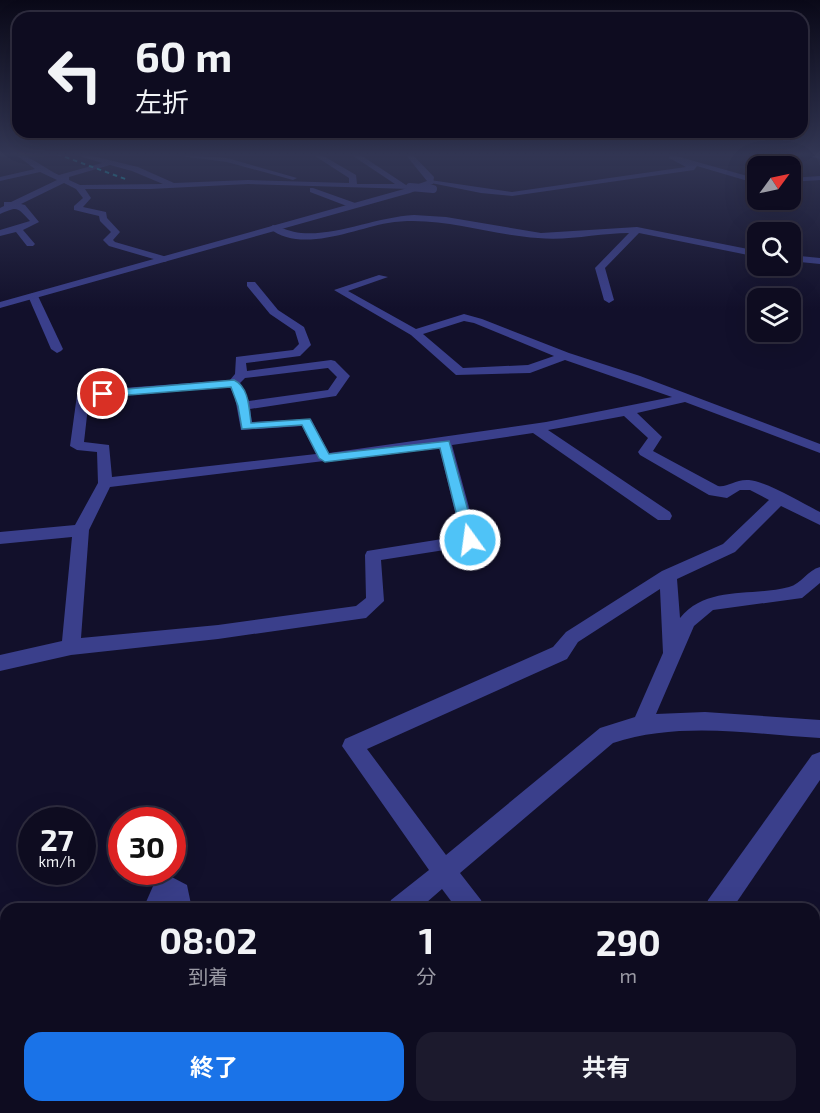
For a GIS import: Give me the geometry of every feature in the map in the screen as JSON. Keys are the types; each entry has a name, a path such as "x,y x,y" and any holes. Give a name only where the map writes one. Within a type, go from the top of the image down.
{"street":[{"path":"0,211 12,206 22,207 34,222 0,233"},
{"path":"78,206 76,208 103,214 103,219 116,232 108,240 121,248 164,259"},
{"path":"0,305 355,206"},
{"path":"273,228 307,236 392,219 423,218 464,222 506,232 542,236 637,230 747,252"},
{"path":"18,229 30,244"},
{"path":"609,300 600,268 637,230"},
{"path":"801,259 820,261"},
{"path":"384,277 339,290 415,333 460,372 530,369 564,356"},
{"path":"251,284 274,312 300,329 305,345 296,352 240,360 238,379 246,427 306,422 325,458"},
{"path":"33,296 57,349"},
{"path":"415,333 464,317 564,356 636,379 820,449"},
{"path":"105,484 104,448 77,446 83,395 238,379 332,364 344,376 332,393 244,406"},
{"path":"71,647 81,530 99,491 105,484 119,480 445,444 628,411 686,398"},
{"path":"628,411 655,437 645,452 714,491 727,493 737,485 752,485 820,519"},
{"path":"534,427 664,516"},
{"path":"0,663 71,647 360,613 375,601 373,555 470,540 445,444"},
{"path":"467,903 442,872 352,746 560,653 572,637 668,576 729,548 779,499"},
{"path":"0,538 81,530"},
{"path":"642,724 687,621 710,604 796,593 820,573"},
{"path":"668,576 673,656"},
{"path":"407,903 607,735 642,724 705,721 820,729"},
{"path":"721,903 820,762"},
{"path":"158,903 166,886 178,894 179,903"}],"route":[{"path":"103,394 234,383 244,406 246,427 306,422 325,458 445,444 470,540"}]}
